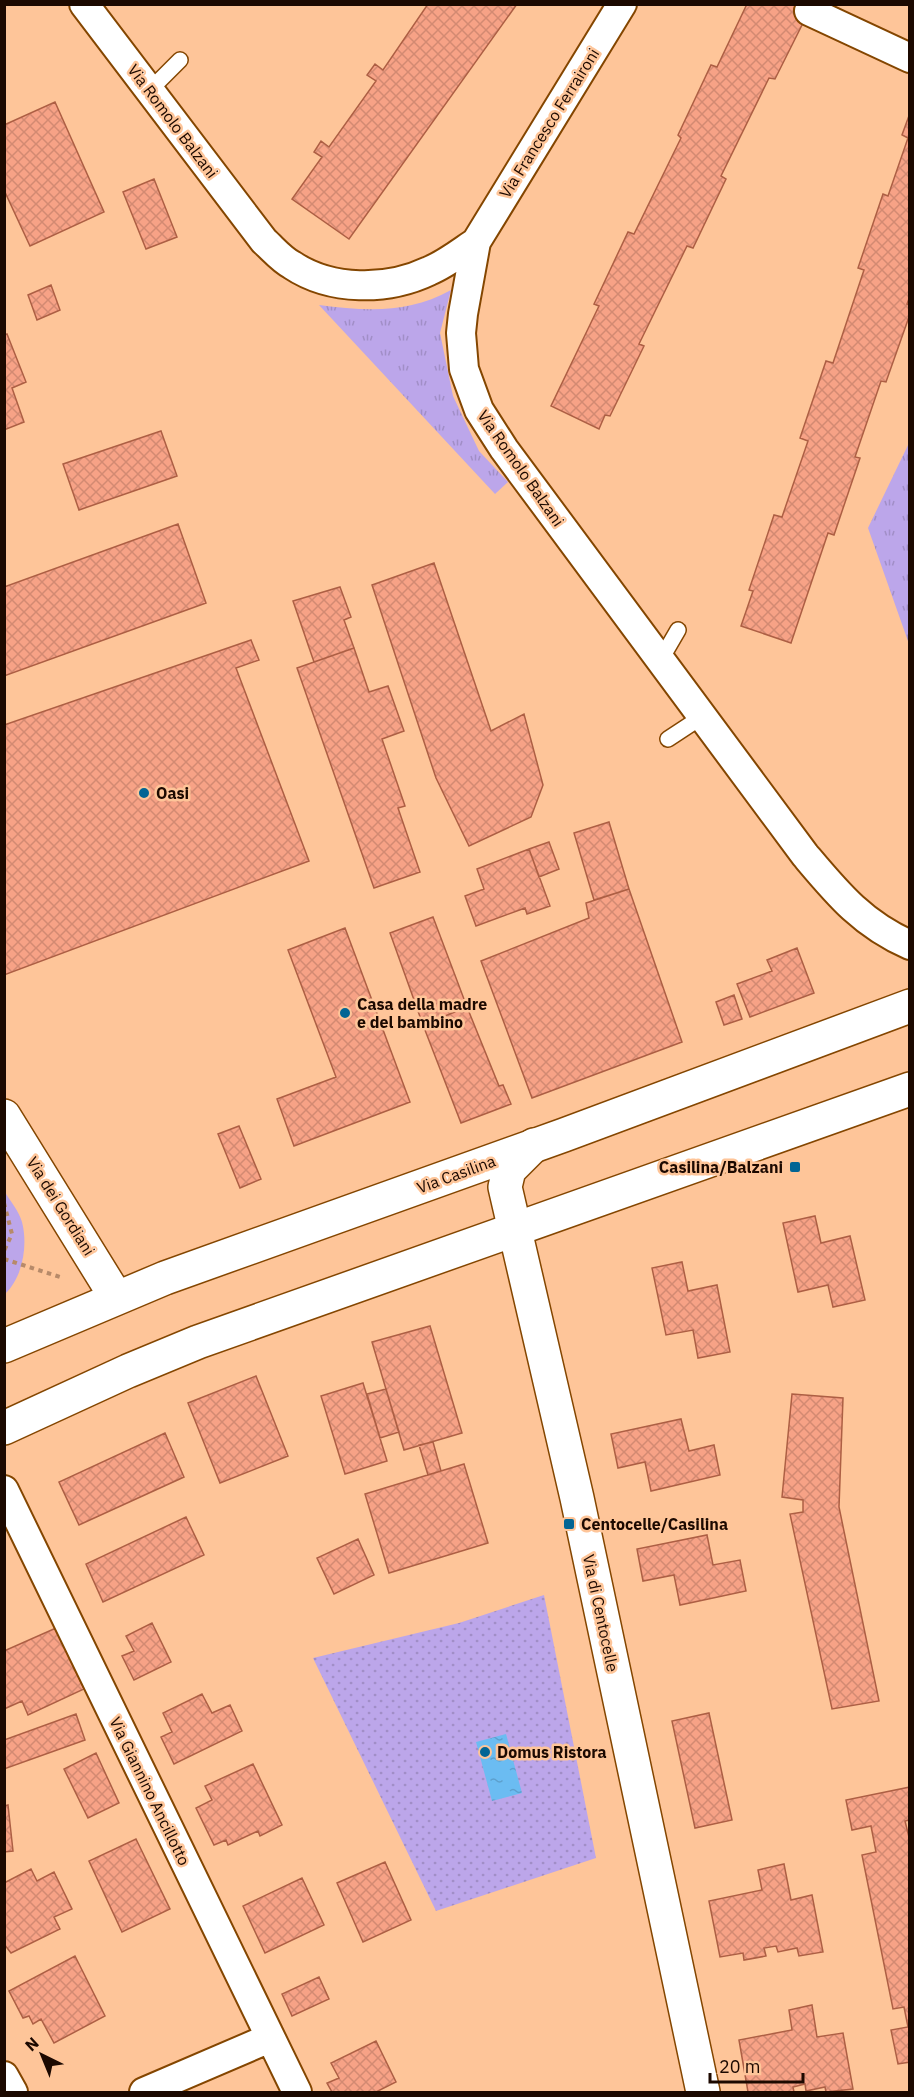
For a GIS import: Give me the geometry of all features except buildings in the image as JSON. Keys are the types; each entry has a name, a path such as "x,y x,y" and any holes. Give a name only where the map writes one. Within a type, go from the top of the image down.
{"main road":[{"name":"Via Casilina","path":"4,1346 116,1297 909,1006"},
{"path":"4,1428 168,1354 909,1089"},
{"name":"Via dei Gordiani","path":"4,1116 116,1297"},
{"name":"Via di Centocelle","path":"534,1145 517,1159 505,1179 577,1498 703,2092"}],"street":[{"name":"Via Romolo Balzani","path":"84,4 264,241 280,256 303,271 351,284 392,284 429,271 476,242"},
{"name":"Via Francesco Ferraironi","path":"476,242 622,4"},
{"path":"809,11 909,58"},
{"name":"Via Romolo Balzani","path":"476,242 461,333 464,369 479,410 504,449 805,855 856,913 872,925 909,945"},
{"name":"Via Giannino Ancillotto","path":"4,1490 297,2092"},
{"path":"144,2092 270,2038"},
{"path":"4,2076 13,2092"}],"lane":[{"path":"150,90 180,60"},
{"path":"660,661 678,630"},
{"path":"668,739 703,716"}],"path":[{"path":"4,1203 12,1234 4,1251"},
{"path":"4,1259 60,1277"}],"green space":[{"path":"451,290 440,333 453,396 479,451 508,482 495,494 319,305 353,309 386,309 419,303"},
{"path":"910,443 909,644 868,528"},
{"path":"5,1192 21,1218 24,1250 20,1270 5,1294"},
{"path":"544,1595 596,1858 436,1911 313,1658 459,1623"}],"water":[{"path":"506,1734 522,1793 492,1801 476,1742"}],"place":[{"name":"Oasi","path":"144,793"},
{"name":"Casa della madre e del bambino","path":"345,1013"},
{"name":"Casilina/Balzani","path":"795,1167"},
{"name":"Centocelle/Casilina","path":"569,1524"},
{"name":"Domus Ristora","path":"485,1752"}]}
